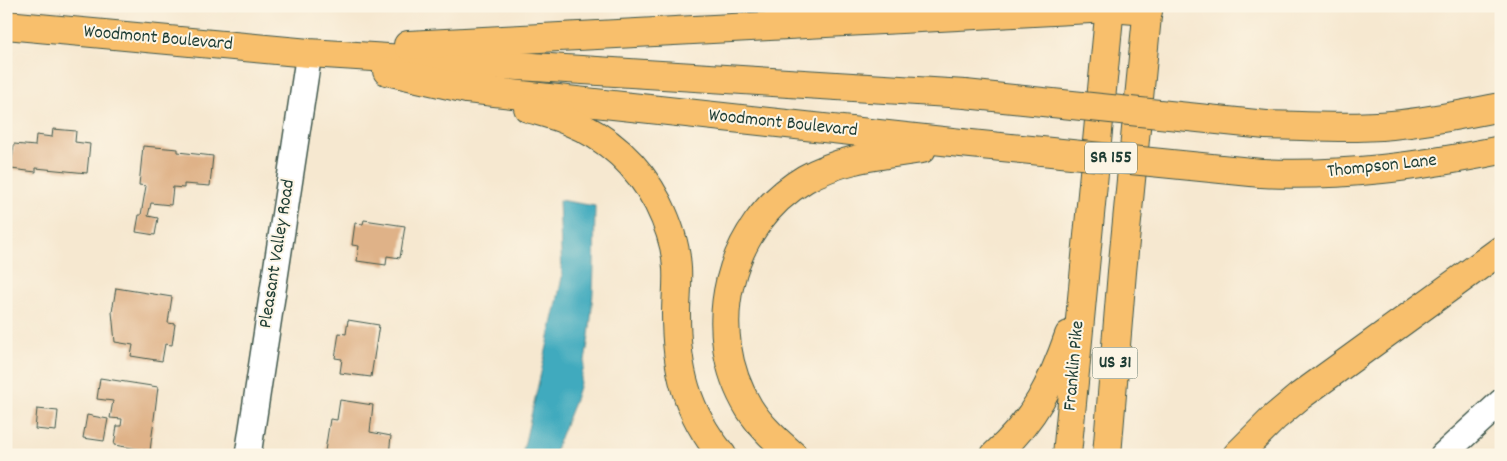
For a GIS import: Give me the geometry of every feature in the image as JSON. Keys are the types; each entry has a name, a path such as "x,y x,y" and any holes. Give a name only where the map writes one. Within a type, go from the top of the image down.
{"main road":[{"path":"309,53 432,43 1110,7 1148,9"},
{"name":"US 31","path":"1083,278 1110,7"},
{"name":"Franklin Pike","path":"1107,455 1122,272 1148,9"},
{"name":"Woodmont Boulevard","path":"6,25 309,53 965,94 1266,125 1351,128 1391,126 1501,107"},
{"name":"Woodmont Boulevard","path":"309,53 466,89 961,143 1262,172"},
{"path":"466,89 567,120 620,152 642,177 666,219 676,254 677,338 684,388 705,432 722,455"},
{"path":"794,455 761,424 749,407 732,368 726,345 724,321 727,292 735,263 747,239 760,218 776,201 797,184 819,172 856,159 961,143"},
{"name":"Thompson Lane","path":"1262,172 1336,174 1430,162 1501,150"},
{"path":"1237,455 1269,422 1300,396 1501,250"},
{"path":"995,455 1020,430 1044,395 1074,319 1083,278"},
{"name":"Franklin Pike","path":"1067,455 1083,278"}],"street":[{"name":"Pleasant Valley Road","path":"248,455 309,53"},
{"path":"1443,455 1501,402"}],"water":[{"path":"559,200 595,206 593,293 586,358 572,408 554,455 522,455 562,277"}],"building":[{"path":"53,129 76,131 75,142 90,144 87,173 36,168 36,172 11,169 14,144 35,146 36,135 52,137"},
{"path":"143,146 178,149 178,152 213,156 210,186 184,184 184,188 173,187 171,205 151,203 148,216 158,218 155,235 136,232 146,186 139,185"},
{"path":"364,220 405,226 400,258 387,256 386,265 357,261 359,246 352,245 355,223 363,224"},
{"path":"116,288 172,297 168,323 175,324 172,345 165,344 162,361 131,356 133,345 115,342 112,312"},
{"path":"348,320 379,325 371,377 340,373 342,359 335,358 339,333 346,334"},
{"path":"100,378 158,387 150,451 114,445 117,426 121,426 122,419 110,418 113,401 97,399"},
{"path":"340,400 373,405 370,432 391,436 389,455 334,455 334,452 325,451 330,419 337,420"},
{"path":"37,409 58,411 56,431 35,429"},
{"path":"87,415 108,419 104,441 83,438"}]}
